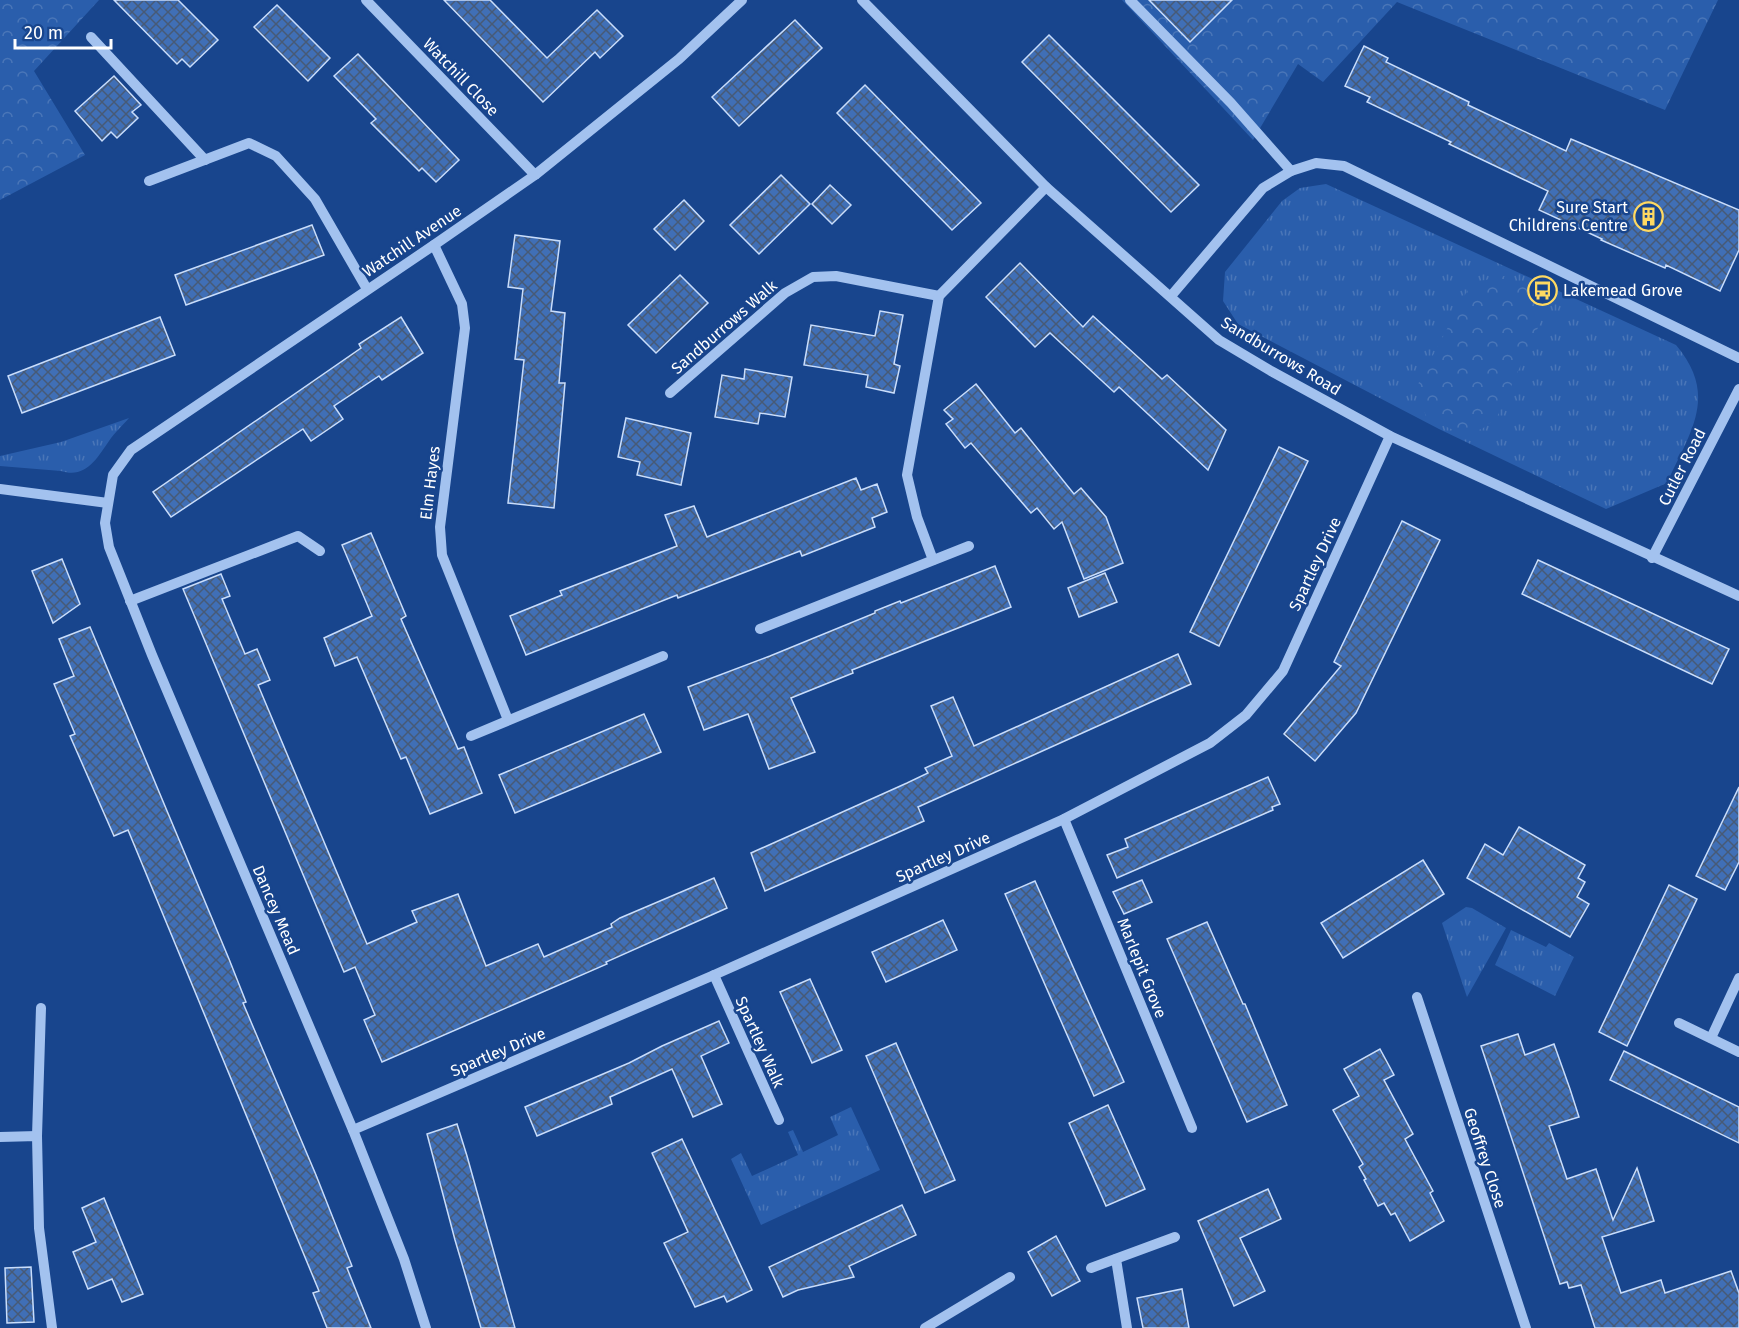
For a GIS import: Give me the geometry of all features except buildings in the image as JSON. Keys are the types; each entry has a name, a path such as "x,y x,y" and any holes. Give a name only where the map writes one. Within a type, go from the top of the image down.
{"street":[{"name":"Watchill Close","path":"366,0 535,175"},
{"name":"Watchill Avenue","path":"108,503 113,475 131,450 434,246 535,175 679,59 742,0"},
{"name":"Sandburrows Road","path":"862,0 1046,187 1219,340 1390,436 1739,597"},
{"path":"1130,0 1232,103 1291,171"},
{"path":"91,37 205,160"},
{"path":"149,181 249,144 276,156 315,199 367,289"},
{"path":"1171,296 1263,188 1291,171 1316,163 1344,166 1739,358"},
{"path":"933,560 916,517 907,476 939,296 1046,187"},
{"name":"Elm Hayes","path":"434,246 462,304 465,328 440,527 442,555 508,720"},
{"name":"Sandburrows Walk","path":"670,393 785,292 813,277 836,276 939,296"},
{"name":"Cutler Road","path":"1652,558 1739,389"},
{"name":"Spartley Drive","path":"352,1130 714,975 1064,819 1209,743 1246,715 1282,671 1390,436"},
{"path":"0,489 108,503"},
{"name":"Dancey Mead","path":"108,503 105,523 109,548 352,1130 404,1259 426,1328"},
{"path":"130,601 298,536 320,551"},
{"path":"760,629 969,546"},
{"path":"471,736 663,656"},
{"name":"Marlepit Grove","path":"1064,819 1192,1128"},
{"name":"Spartley Walk","path":"714,975 779,1120"},
{"path":"1711,1038 1739,978"},
{"name":"Geoffrey Close","path":"1417,997 1526,1328"},
{"path":"41,1008 37,1136 39,1228 52,1328"},
{"path":"1679,1023 1739,1052"},
{"path":"0,1137 37,1136"},
{"path":"1091,1268 1175,1237"},
{"path":"1116,1259 1127,1328"},
{"path":"925,1328 1010,1277"}],"green space":[{"path":"0,0 99,0 34,71 85,155 0,200"},
{"path":"1122,0 1718,0 1665,110 1397,2 1323,82 1298,64 1253,140"},
{"path":"1326,184 1676,345 1689,363 1696,381 1698,398 1691,430 1667,483 1606,509 1439,429 1238,324 1223,301 1225,272 1282,201 1300,188"},
{"path":"1504,276 1531,288 1539,301 1541,321 1497,417 1482,429 1463,434 1428,419 1418,401 1416,388 1467,291 1476,282"},
{"path":"129,418 84,470 70,473 0,466 0,456 61,442"},
{"path":"1466,907 1472,908 1506,928 1467,997 1442,923"},
{"path":"1511,930 1546,947 1549,943 1574,957 1555,996 1495,965"},
{"path":"851,1107 880,1170 761,1225 731,1159 741,1153 752,1176 798,1155 788,1132 793,1130 803,1152 838,1135 830,1117"}],"place":[{"name":"Sure Start Childrens Centre","path":"1649,216"},
{"name":"Lakemead Grove","path":"1542,290"}]}
